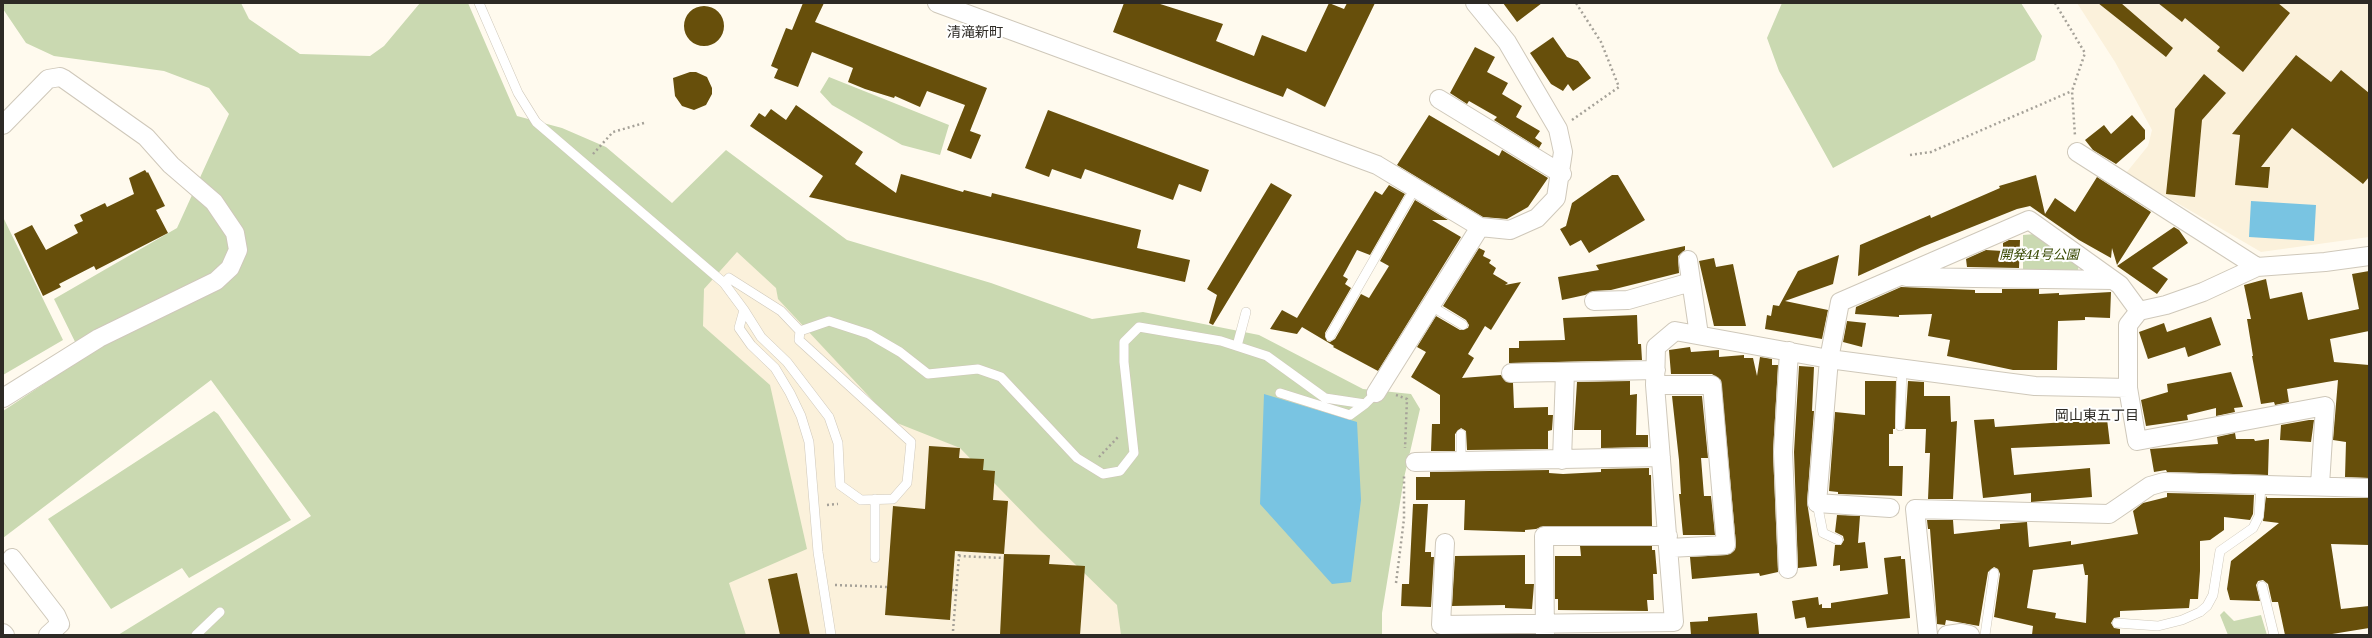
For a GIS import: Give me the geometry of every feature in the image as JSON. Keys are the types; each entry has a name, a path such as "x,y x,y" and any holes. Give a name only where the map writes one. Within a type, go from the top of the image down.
{"street":[{"path":"937,3 1377,165 1480,227 1510,230 1537,218 1556,198 1562,174 1563,152 1558,129 1508,42 1475,3"},
{"path":"3,124 48,79 60,77 64,79 146,136 171,164 214,202 235,233 238,250 230,268 216,281 99,338 3,398"},
{"path":"1439,99 1562,174"},
{"path":"2077,152 2256,267"},
{"path":"1890,508 1817,504 1829,359 1840,302 2029,220 2120,285 2139,311"},
{"path":"1373,396 1480,227"},
{"path":"2320,485 2325,406 2137,441 2128,388 2128,325 2139,311 2166,305 2203,292 2256,267 2325,262 2369,256"},
{"path":"1688,260 1699,335"},
{"path":"1899,277 2113,280"},
{"path":"1594,301 1628,300 1691,282"},
{"path":"1444,543 1441,625 1545,629 1674,622 1669,542 1655,377 1656,347 1675,331 1829,359 2035,386 2128,388"},
{"path":"1788,569 1783,452 1789,351"},
{"path":"1562,460 1565,372"},
{"path":"1511,373 1565,372 1655,377 1712,385 1726,545 1544,536 1545,629"},
{"path":"1410,464 1461,461 1661,457"},
{"path":"1928,635 1915,510 2109,514 2150,486 2164,482 2320,485 2369,488"},
{"path":"12,558 56,615 60,624 48,635"},
{"path":"1947,635 1961,633 1970,635"}],"lane":[{"path":"479,3 518,93 536,122 724,283 744,310 761,337 787,362 829,417 838,443 840,484 861,500 893,499 907,483 911,442 799,340 800,331 781,311 755,297 729,278 724,283"},
{"path":"1330,336 1415,188"},
{"path":"1431,306 1463,325"},
{"path":"744,310 739,328 751,345 775,368 790,393 801,416 809,442 818,552 831,635"},
{"path":"1237,346 1246,312"},
{"path":"800,331 829,321 869,334 900,352 928,374 978,369 1001,377 1077,458 1102,474 1120,471 1134,453 1124,362 1124,342 1139,327 1172,331 1237,346 1267,356 1325,398 1373,396"},
{"path":"1900,426 1902,368"},
{"path":"1280,393 1350,415 1373,396"},
{"path":"1461,434 1461,461"},
{"path":"2117,623 2158,626 2182,620 2200,612 2208,606 2213,595 2220,551 2253,528 2259,516 2261,484"},
{"path":"875,558 876,499"},
{"path":"1817,504 1823,533 1838,540"},
{"path":"1985,635 1994,573"},
{"path":"2262,586 2274,635"},
{"path":"196,635 220,612"},
{"path":"2143,635 2144,625"}],"path":[{"path":"1558,129 1619,87 1601,42 1576,3"},
{"path":"2055,3 2086,53 2072,91 2077,152"},
{"path":"1910,155 1931,152 2072,91"},
{"path":"592,155 613,132 644,123"},
{"path":"1373,396 1407,399 1406,438"},
{"path":"1090,466 1131,423"},
{"path":"1396,583 1410,464"},
{"path":"953,631 959,551"},
{"path":"959,556 1004,558"},
{"path":"843,585 887,587"}],"shaded area":[{"path":"2077,3 2369,3 2369,237 2261,252 2126,173 2148,146 2152,130 2115,62"},
{"path":"726,242 864,337 1154,635 164,635 673,286"}],"green space":[{"path":"3,3 241,3 249,19 300,54 370,56 384,46 420,3 468,3 517,116 562,128 606,147 672,203 726,150 847,240 991,283 1092,319 1143,312 1259,335 1363,389 1411,394 1420,409 1404,478 1382,613 1382,635 1121,635 1117,605 1039,529 960,448 892,421 778,299 776,288 737,252 704,289 703,326 770,385 807,549 729,583 746,635 118,635 311,516 211,380 3,538 3,411 83,358 54,299 177,228 229,114 209,88 164,71 54,56 26,43 3,9"},
{"path":"1782,3 2021,3 2042,36 2035,60 1833,168 1779,71 1767,38"},
{"path":"829,77 949,125 940,155 902,145 832,105 820,92"},
{"path":"3,217 63,340 3,375"},
{"name":"開発44号公園","path":"2035,234 2079,262 2078,271 2023,270 2023,235"},
{"path":"214,411 218,414 291,520 189,578 182,568 111,609 48,519"},
{"path":"2224,611 2234,621 2261,615 2267,635 2228,635 2220,615"}],"water":[{"path":"2251,201 2316,205 2314,241 2249,237"},
{"path":"1264,394 1357,422 1361,500 1351,582 1332,584 1260,504"}],"building":[{"path":"803,3 824,3 815,22 987,88 970,131 981,135 971,159 947,150 965,105 927,91 920,107 895,96 894,98 865,89 848,82 853,68 812,52 798,87 774,78 778,69 771,66 786,28 792,30"},
{"path":"1124,3 1157,3 1223,24 1216,41 1254,56 1262,35 1306,52 1329,3 1344,9 1347,3 1375,3 1325,107 1287,88 1283,97 1113,32"},
{"path":"1503,3 1542,3 1517,22"},
{"path":"2098,3 2121,3 2173,48 2166,57"},
{"path":"2158,3 2278,3 2290,13 2243,72 2217,51 2220,47 2185,18 2182,22"},
{"path":"708,6 715,9 721,15 724,26 723,34 715,43 708,46 700,46 693,43 685,34 684,22 687,15 696,7"},
{"path":"1553,37 1567,57 1578,61 1591,78 1573,91 1568,84 1563,91 1551,84 1530,53"},
{"path":"1475,47 1495,57 1487,72 1508,83 1502,94 1522,106 1516,117 1540,131 1535,138 1542,143 1539,148 1494,120 1497,117 1469,101 1467,104 1450,93"},
{"path":"2296,55 2331,82 2341,70 2369,93 2369,177 2363,184 2292,128 2261,167 2270,167 2268,188 2235,185 2240,135 2232,134"},
{"path":"690,72 696,72 707,77 712,88 712,94 706,105 694,110 682,106 675,96 673,78"},
{"path":"2204,74 2226,93 2202,120 2195,197 2166,194 2175,109"},
{"path":"796,105 863,152 855,164 896,193 901,174 963,192 964,190 991,197 992,193 1141,230 1137,248 1190,260 1185,282 809,197 823,176 750,126 759,113 765,117 771,109 786,120"},
{"path":"1048,110 1209,170 1201,192 1179,184 1173,200 1085,169 1081,179 1052,169 1049,177 1025,168"},
{"path":"1429,115 1497,155 1499,156 1502,150 1548,178 1528,207 1507,219 1483,217 1397,165"},
{"path":"2132,115 2145,130 2145,139 2116,164 2093,150 2085,140 2104,125 2111,134"},
{"path":"145,170 147,173 148,172 165,206 156,210 168,233 96,270 94,266 59,284 61,287 43,296 14,234 32,225 46,250 78,233 74,225 83,221 80,215 105,203 107,207 134,194 129,178"},
{"path":"1612,175 1618,175 1645,220 1589,253 1581,240 1570,246 1560,229 1566,226 1572,203"},
{"path":"2036,175 2045,214 2055,198 2075,212 2097,177 2151,212 2117,265 2112,248 2111,258 2079,240 2030,206 2017,209 1922,247 1858,276 1860,245 1930,215 1931,218 2000,188 1999,186"},
{"path":"1271,183 1292,195 1213,325 1209,323 1217,295 1207,289"},
{"path":"1389,185 1405,194 1370,255 1357,250 1343,276 1348,279 1345,284 1351,288 1325,333 1327,341 1330,342 1335,339 1361,294 1369,298 1389,266 1380,261 1415,200 1448,220 1432,220 1461,237 1378,371 1333,347 1334,346 1302,327 1297,334 1270,329 1282,310 1297,318 1375,191 1382,195"},
{"path":"2174,227 2179,230 2188,243 2152,268 2168,279 2157,294 2117,266"},
{"path":"2009,240 2020,240 2019,268 1967,267 1966,259 1986,250 2003,251 2003,243"},
{"path":"1685,246 1685,250 1678,256 1679,273 1611,290 1593,291 1585,295 1562,300 1558,277 1599,270 1596,265"},
{"path":"1479,248 1485,251 1483,256 1491,260 1489,263 1496,268 1493,274 1508,283 1505,285 1521,282 1491,330 1485,326 1468,354 1474,358 1462,378 1501,375 1506,382 1513,383 1514,408 1548,407 1548,415 1553,415 1552,430 1548,431 1548,449 1467,450 1466,431 1461,428 1455,434 1455,451 1431,451 1432,424 1440,424 1440,395 1411,377 1426,352 1417,347 1436,316 1460,330 1468,328 1469,325 1466,320 1443,306"},
{"path":"1839,255 1833,284 1785,301 1828,310 1822,339 1765,329 1767,315 1771,316 1773,305 1779,306 1798,271"},
{"path":"1714,258 1716,267 1733,264 1746,326 1714,326 1699,261"},
{"path":"2369,271 2369,331 2330,339 2334,362 2369,365 2369,478 2345,477 2346,442 2333,440 2338,380 2287,389 2289,402 2275,405 2274,402 2261,404 2247,319 2251,319 2244,285 2266,279 2270,299 2302,292 2308,320 2359,309 2352,274"},
{"path":"1901,287 1975,290 1975,293 2002,293 2002,289 2039,289 2039,294 2059,293 2059,295 2111,292 2110,318 2085,317 2085,320 2058,321 2057,370 2013,370 1947,356 1950,340 1928,336 1932,314 1899,315 1899,317 1855,314 1856,307"},
{"path":"1637,315 1638,344 1641,344 1642,360 1509,363 1509,348 1519,348 1519,341 1565,340 1563,318"},
{"path":"2211,317 2221,345 2188,357 2185,347 2148,359 2139,332 2164,323 2167,332"},
{"path":"1847,321 1866,323 1862,347 1843,342"},
{"path":"1690,347 1691,352 1719,350 1719,357 1744,355 1744,358 1753,358 1757,376 1760,357 1772,359 1772,365 1778,365 1773,452 1778,572 1760,576 1759,573 1692,579 1690,557 1727,555 1735,550 1736,544 1721,380 1712,374 1671,374 1669,350"},
{"path":"1799,366 1814,367 1812,411 1814,411 1807,502 1817,566 1798,568 1794,452"},
{"path":"2231,372 2243,407 2234,408 2235,412 2216,416 2216,408 2187,415 2188,420 2146,426 2141,400 2168,392 2167,384"},
{"path":"1630,381 1630,395 1637,394 1636,435 1648,435 1648,447 1601,448 1601,430 1574,430 1577,382"},
{"path":"1865,381 1896,381 1895,429 1893,429 1893,434 1889,434 1889,466 1903,466 1902,496 1838,494 1838,492 1829,491 1835,412 1865,415"},
{"path":"1908,381 1924,382 1924,396 1950,396 1951,422 1957,421 1953,499 1928,499 1930,453 1925,453 1926,429 1905,429"},
{"path":"1672,396 1702,396 1708,458 1701,458 1704,496 1711,496 1715,535 1683,535 1679,494 1681,494 1679,460"},
{"path":"1994,419 1995,427 2107,419 2110,444 2011,448 2014,475 2090,468 2092,497 2031,502 2031,493 1983,498 1974,420"},
{"path":"2314,420 2311,442 2280,440 2281,425"},
{"path":"2235,433 2236,439 2254,439 2255,441 2269,439 2268,475 2167,472 2166,470 2154,472 2150,449 2218,444 2217,437"},
{"path":"929,446 960,448 959,458 984,459 983,470 995,471 993,500 1008,501 1004,554 955,551 950,620 885,615 893,506 925,509"},
{"path":"1649,468 1649,475 1651,475 1652,526 1544,526 1536,529 1525,530 1525,532 1464,530 1465,500 1416,500 1416,477 1430,477 1430,472 1549,470 1549,473 1563,474 1601,472 1601,469"},
{"path":"2167,493 2254,495 2253,514 2250,520 2224,517 2224,530 2210,540 2200,541 2198,599 2190,599 2189,608 2120,611 2120,617 2114,618 2111,623 2114,628 2120,629 2120,635 2032,635 2033,626 1994,617 2000,574 1998,569 1994,567 1988,572 1979,626 1946,620 1945,625 1937,624 1930,529 1928,529 1927,520 1953,520 1954,534 2000,529 2000,524 2027,522 2029,547 2071,541 2071,545 2138,534 2133,511 2143,503 2167,497","holes":["2083,564 2085,575 2088,575 2086,623 2055,618 2056,613 2027,608 2033,570"]},
{"path":"2266,496 2267,498 2369,498 2369,545 2331,544 2341,609 2369,606 2369,628 2326,635 2285,635 2278,602 2272,602 2268,584 2263,580 2258,581 2256,585 2260,601 2230,600 2227,589 2231,561 2279,523 2263,521"},
{"path":"1413,504 1428,504 1425,552 1431,552 1431,557 1434,557 1431,607 1401,606 1402,584 1409,584"},
{"path":"1837,515 1860,516 1858,543 1865,542 1868,568 1840,571 1840,565 1833,566 1835,545 1841,545 1844,540 1843,536 1835,532"},
{"path":"1580,546 1652,546 1652,550 1655,550 1657,574 1653,574 1654,600 1647,600 1648,611 1558,610 1558,599 1555,599 1555,556 1581,556"},
{"path":"1004,554 1050,555 1049,564 1085,566 1080,635 1000,635"},
{"path":"1525,555 1525,584 1534,584 1532,609 1505,608 1505,605 1452,606 1455,556"},
{"path":"1901,556 1901,559 1905,559 1910,618 1807,628 1805,617 1795,619 1792,601 1818,597 1819,605 1822,604 1822,608 1831,608 1831,603 1888,594 1884,558"},
{"path":"797,573 810,635 780,635 768,579"},
{"path":"1757,613 1759,634 1691,635 1690,622 1708,621 1708,617"}],"district":[{"name":"清滝新町","path":"975,33"},
{"name":"岡山東五丁目","path":"2097,416"}]}
